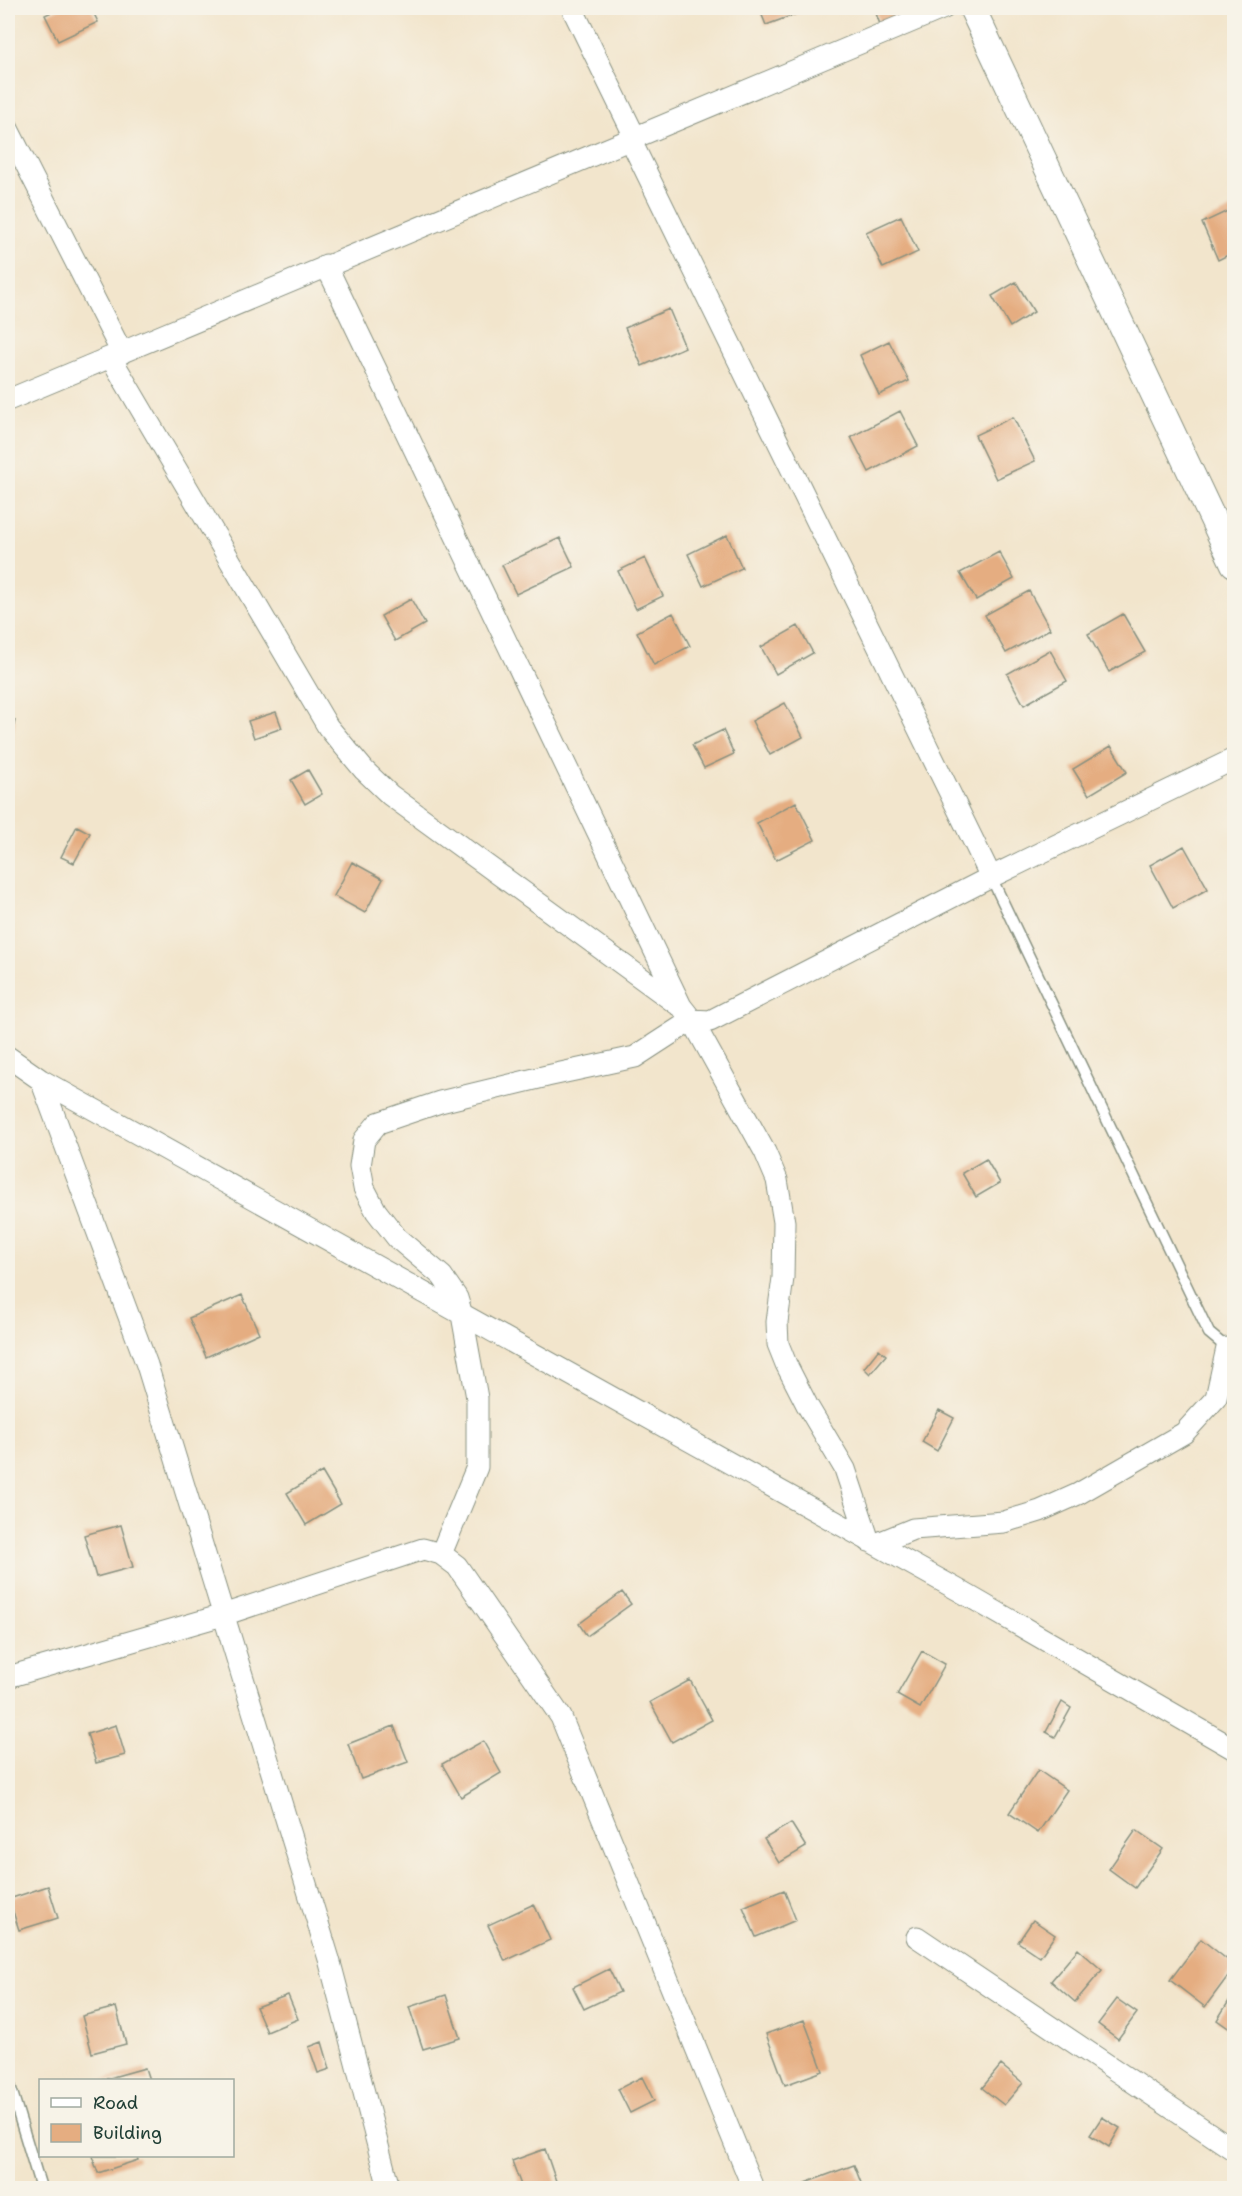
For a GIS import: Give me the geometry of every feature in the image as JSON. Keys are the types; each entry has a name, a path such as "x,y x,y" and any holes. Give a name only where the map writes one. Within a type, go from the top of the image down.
{"street":[{"path":"572,8 991,878"},
{"path":"8,400 944,8"},
{"path":"972,8 1234,564"},
{"path":"8,129 116,355 328,727 364,770 390,795 686,1013 710,1021 991,878 1234,759"},
{"path":"326,265 686,1013 765,1152 777,1180 784,1222 783,1278 777,1322 778,1344 807,1405 845,1469 872,1542"},
{"path":"441,1554 477,1467 477,1398 462,1314 457,1298 442,1276 397,1238 376,1211 364,1188 360,1166 364,1140 378,1123 440,1102 547,1076 635,1058 686,1013"},
{"path":"8,1057 41,1080 872,1542 1234,1749"},
{"path":"41,1080 147,1365 328,1959 389,2188"},
{"path":"872,1542 913,1529 1004,1522 1040,1511 1078,1494 1184,1433 1216,1398 1231,1348"},
{"path":"8,1677 223,1615 423,1549 441,1554 457,1566 561,1717 753,2188"},
{"path":"917,1937 1234,2150"}],"lane":[{"path":"991,878 1209,1333 1231,1348"},
{"path":"8,2079 41,2188"}],"building":[{"path":"60,8 91,8 98,22 58,41 45,15"},
{"path":"759,8 813,8 766,25"},
{"path":"874,8 932,8 881,27"},
{"path":"1234,208 1234,252 1218,260 1202,223"},
{"path":"901,216 918,252 883,268 866,232"},
{"path":"1016,282 1034,312 1010,327 992,296"},
{"path":"669,309 685,347 642,366 625,328"},
{"path":"889,341 909,381 879,395 860,355"},
{"path":"900,411 918,446 869,472 851,437"},
{"path":"1013,417 1035,461 996,479 975,435"},
{"path":"727,535 742,568 703,586 688,554"},
{"path":"560,538 574,567 516,594 502,565"},
{"path":"999,552 1014,579 976,600 960,573"},
{"path":"645,558 663,596 636,609 618,571"},
{"path":"1029,591 1050,629 1006,653 985,615"},
{"path":"411,599 425,624 395,641 381,616"},
{"path":"673,613 690,646 654,665 637,632"},
{"path":"1123,614 1145,652 1109,672 1088,634"},
{"path":"798,626 813,653 776,674 761,647"},
{"path":"1050,650 1067,681 1024,705 1007,674"},
{"path":"785,703 803,737 770,755 752,721"},
{"path":"276,712 282,728 254,738 248,721"},
{"path":"8,719 15,720 9,754 8,754"},
{"path":"723,730 734,754 704,768 692,745"},
{"path":"1111,746 1127,772 1089,795 1073,769"},
{"path":"308,770 322,794 305,804 291,780"},
{"path":"796,802 815,840 776,860 757,823"},
{"path":"77,826 90,833 74,863 61,857"},
{"path":"1184,846 1208,889 1173,908 1150,865"},
{"path":"352,862 383,879 365,913 334,896"},
{"path":"986,1159 1000,1183 976,1197 962,1173"},
{"path":"242,1295 259,1333 206,1357 189,1318"},
{"path":"879,1349 886,1355 870,1374 864,1368"},
{"path":"939,1410 954,1418 937,1451 922,1442"},
{"path":"322,1472 341,1504 306,1525 287,1493"},
{"path":"121,1525 133,1567 96,1577 84,1535"},
{"path":"622,1592 631,1604 587,1636 579,1624"},
{"path":"922,1651 945,1664 920,1708 897,1695"},
{"path":"690,1680 712,1720 672,1742 650,1702"},
{"path":"1062,1702 1071,1708 1055,1737 1046,1732"},
{"path":"116,1725 125,1755 96,1763 87,1734"},
{"path":"394,1726 408,1762 361,1779 348,1744"},
{"path":"483,1741 501,1773 461,1797 442,1764"},
{"path":"1038,1770 1067,1790 1038,1833 1009,1813"},
{"path":"791,1823 806,1847 779,1863 764,1839"},
{"path":"1136,1830 1163,1849 1135,1888 1109,1869"},
{"path":"48,1886 58,1918 19,1930 9,1899"},
{"path":"784,1890 796,1920 756,1937 743,1907"},
{"path":"534,1904 550,1940 505,1961 488,1925"},
{"path":"1033,1920 1055,1935 1040,1957 1018,1942"},
{"path":"1201,1939 1234,1965 1205,2007 1170,1980"},
{"path":"1078,1949 1102,1970 1075,2002 1051,1981"},
{"path":"609,1969 620,1992 584,2009 573,1987"},
{"path":"1234,1993 1234,2032 1217,2020"},
{"path":"288,1995 298,2019 267,2032 256,2007"},
{"path":"446,1995 460,2038 423,2049 409,2007"},
{"path":"1117,1999 1137,2013 1118,2039 1098,2024"},
{"path":"116,2007 126,2044 92,2053 82,2016"},
{"path":"804,2020 823,2071 785,2085 766,2034"},
{"path":"322,2042 330,2069 318,2073 309,2047"},
{"path":"1001,2065 1023,2083 1004,2105 982,2088"},
{"path":"145,2068 149,2079 106,2079"},
{"path":"642,2077 654,2101 630,2113 618,2089"},
{"path":"1102,2117 1120,2128 1109,2147 1090,2135"},
{"path":"545,2149 558,2187 522,2188 512,2161"},
{"path":"92,2157 137,2157 138,2160 98,2173"},
{"path":"854,2165 863,2188 807,2188 805,2183"}]}
